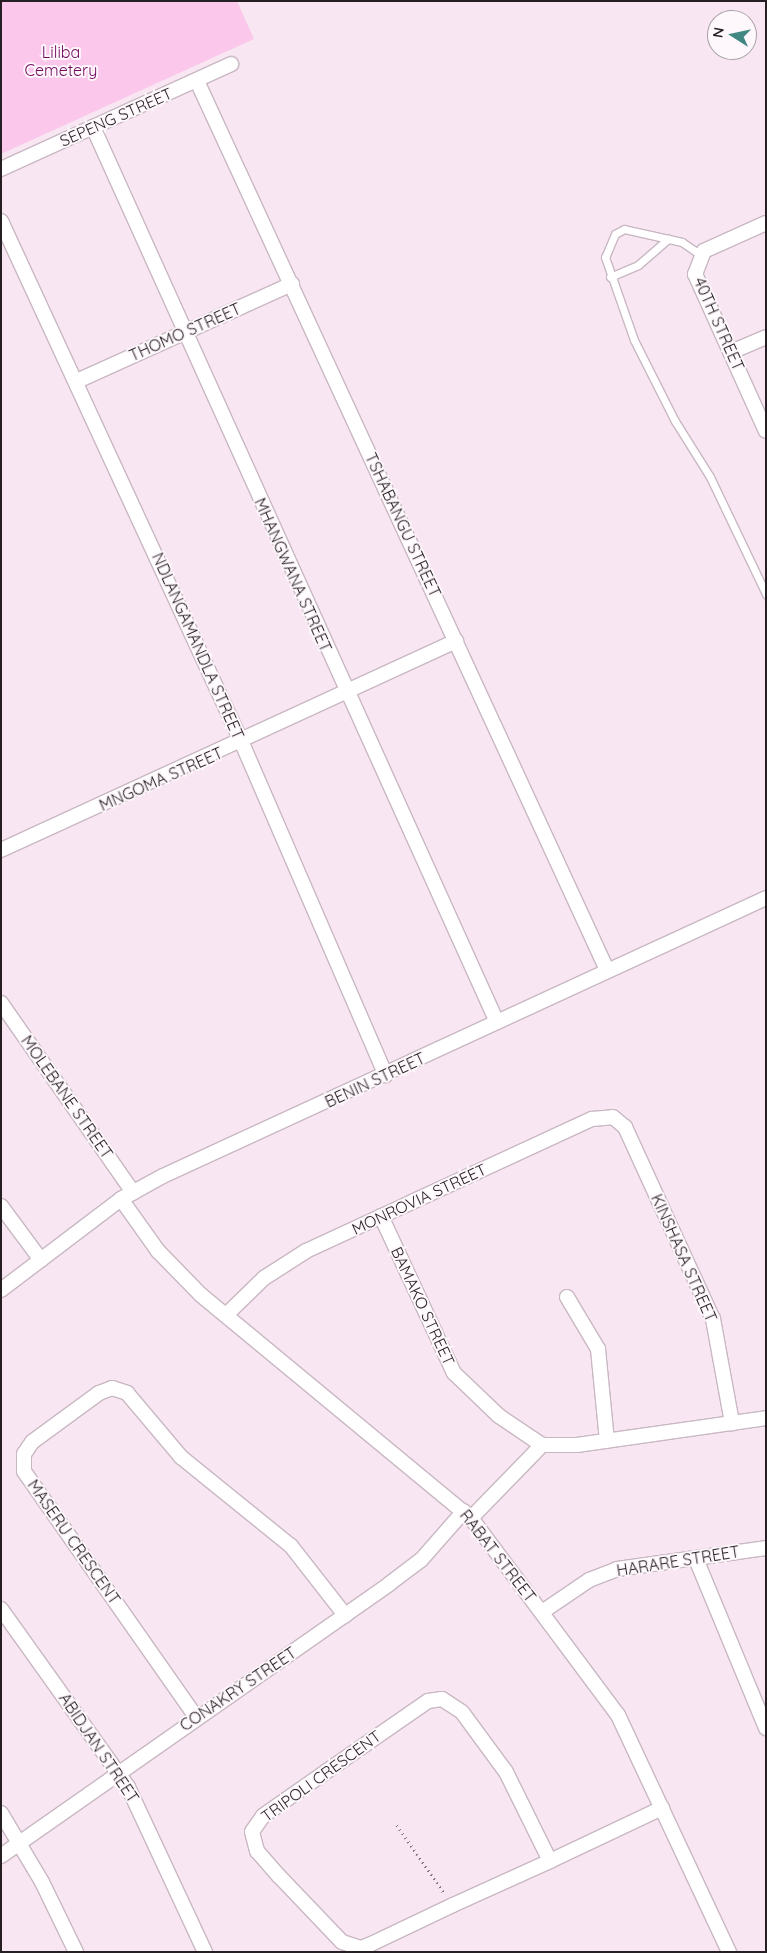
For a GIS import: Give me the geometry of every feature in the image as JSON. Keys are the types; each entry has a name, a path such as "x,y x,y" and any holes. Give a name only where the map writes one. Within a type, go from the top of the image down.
{"street":[{"name":"SEPENG STREET","path":"1,169 231,64"},
{"name":"TSHABANGU STREET","path":"197,81 607,970"},
{"name":"MHANGWANA STREET","path":"93,127 346,695 497,1022"},
{"name":"NDLANGAMANDLA STREET","path":"1,221 77,380 242,743 386,1075"},
{"name":"40TH STREET","path":"766,223 701,255 696,278 766,431"},
{"name":"THOMO STREET","path":"77,380 186,333 292,284"},
{"path":"731,352 766,336"},
{"name":"MNGOMA STREET","path":"1,850 242,743 456,641"},
{"name":"BENIN STREET","path":"1,1290 133,1192 607,970 766,898"},
{"name":"MOLEBANE STREET","path":"1,1003 133,1192"},
{"name":"MONROVIA STREET","path":"226,1315 274,1270 381,1216 592,1119 613,1117 625,1127"},
{"name":"KINSHASA STREET","path":"625,1127 713,1319 732,1423"},
{"name":"RABAT STREET","path":"121,1200 158,1251 226,1315 468,1514 618,1715 729,1952"},
{"path":"1,1206 41,1260"},
{"name":"BAMAKO STREET","path":"381,1216 454,1373 499,1416 542,1445"},
{"path":"567,1297 598,1349 607,1441"},
{"name":"MASERU CRESCENT","path":"196,1717 24,1471 24,1454 32,1442 99,1392 112,1388 127,1393 181,1457 296,1552 345,1615"},
{"path":"468,1514 542,1445 607,1441 766,1418"},
{"name":"CONAKRY STREET","path":"1,1856 421,1560 468,1514"},
{"name":"HARARE STREET","path":"542,1612 605,1573 766,1548"},
{"path":"696,1559 766,1728"},
{"name":"ABIDJAN STREET","path":"1,1608 119,1773 164,1856 205,1952"},
{"name":"TRIPOLI CRESCENT","path":"550,1860 506,1772 462,1712 442,1699 428,1701 254,1826 252,1838 257,1851 347,1946 369,1945 662,1808"},
{"path":"1,1813 76,1952"}],"lane":[{"path":"701,255 668,239 624,229 615,234 605,257 610,277 634,340 675,421 719,494 766,594"},
{"path":"610,277 638,265 668,239"}],"path":[{"path":"397,1825 453,1905"}],"green space":[{"name":"Liliba Cemetery","path":"1,1 237,1 254,39 1,154"}]}
